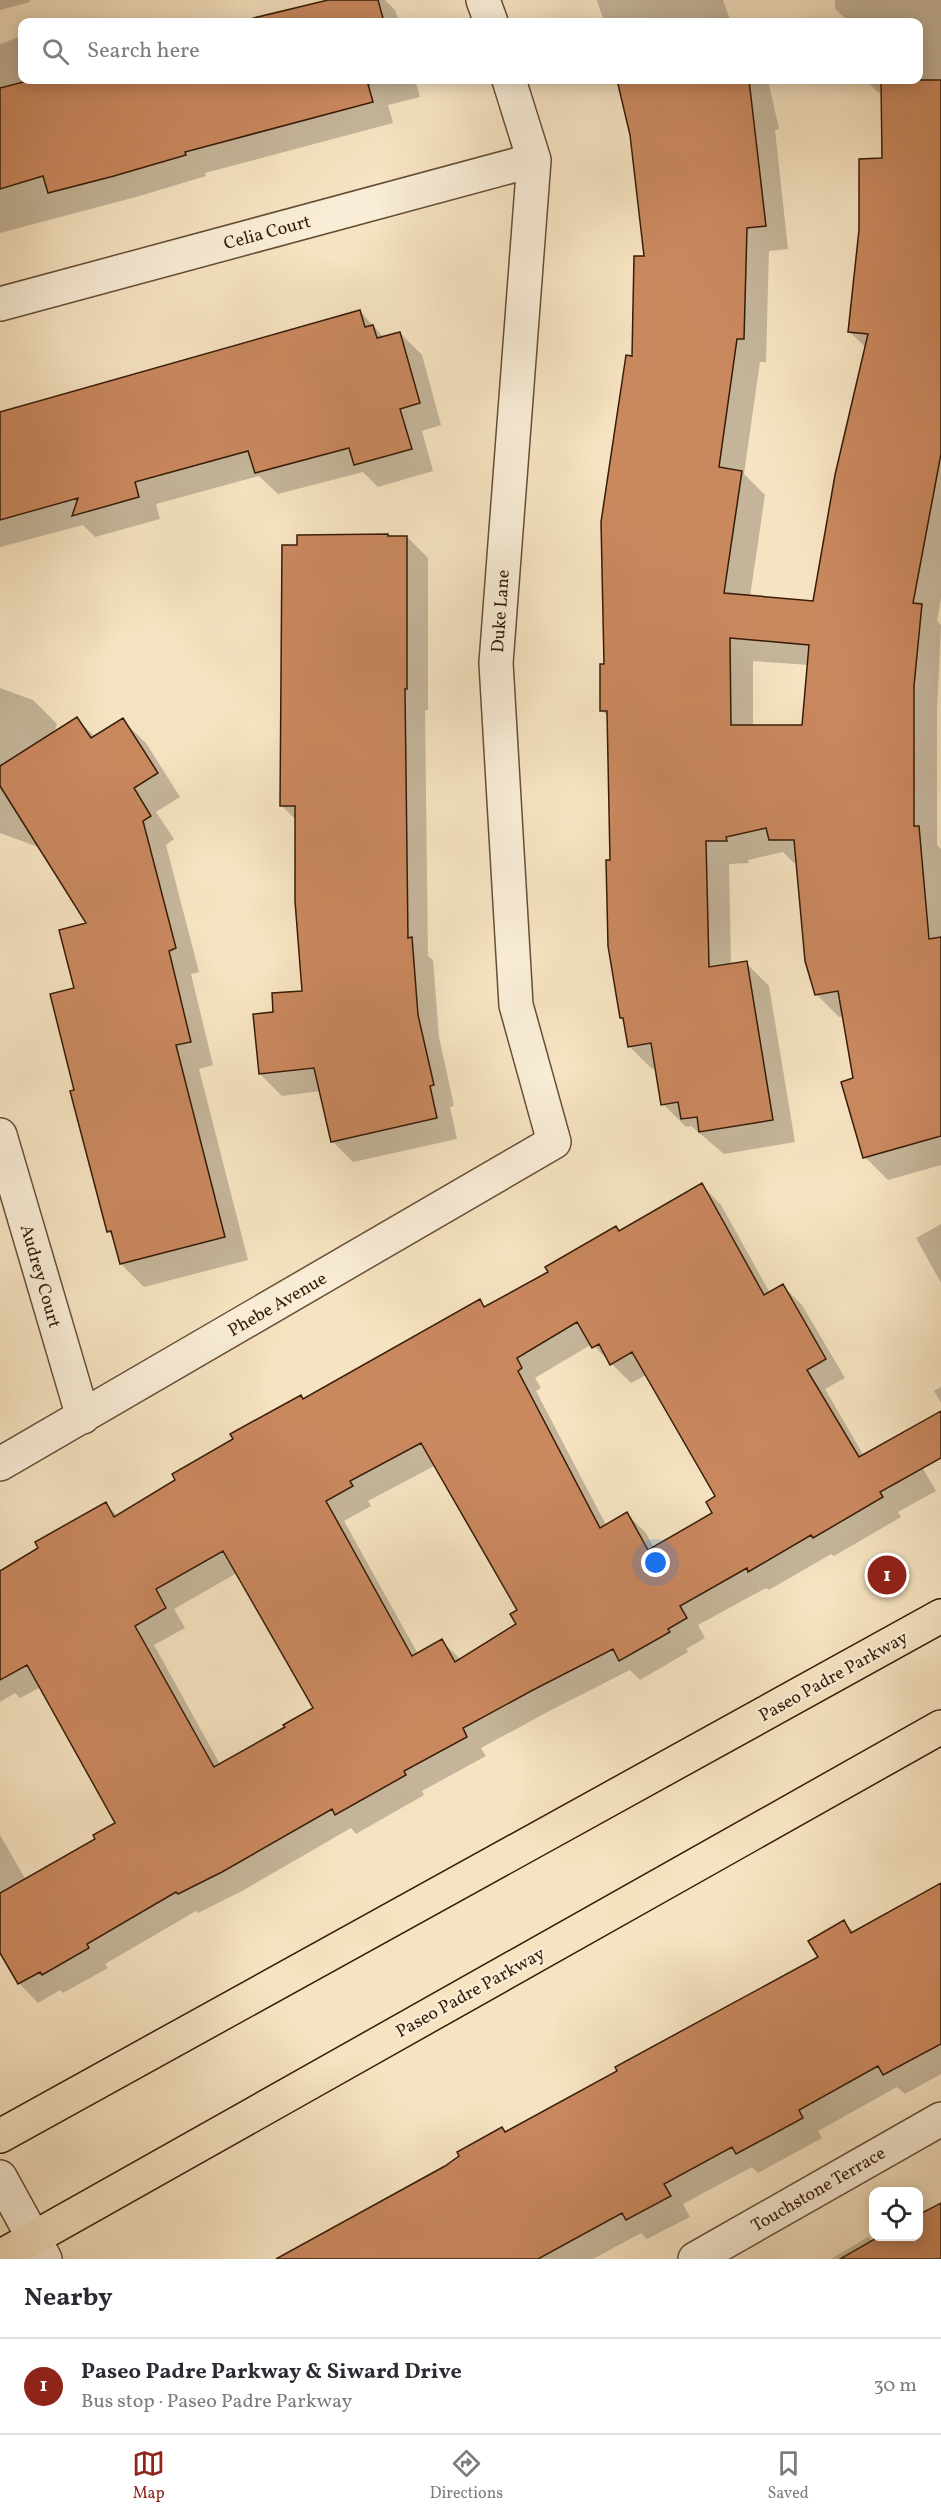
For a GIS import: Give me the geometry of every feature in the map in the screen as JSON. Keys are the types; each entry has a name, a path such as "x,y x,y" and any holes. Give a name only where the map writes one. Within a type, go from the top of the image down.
{"main road":[{"name":"Paseo Padre Parkway","path":"0,2136 941,1616"},
{"name":"Paseo Padre Parkway","path":"0,2257 40,2248 941,1726"}],"street":[{"path":"483,0 490,18"},
{"name":"Duke Lane","path":"510,84 534,160 496,663 516,1005 554,1142"},
{"name":"Celia Court","path":"0,304 534,160"},
{"name":"Audrey Court","path":"0,1135 83,1417"},
{"name":"Phebe Avenue","path":"0,1464 554,1142"},
{"name":"Touchstone Terrace","path":"695,2259 941,2119"},
{"path":"0,2177 40,2248"}],"building":[{"path":"328,0 378,0 383,18 254,18"},
{"path":"923,80 941,80 941,454 913,603 922,604 914,686 914,826 919,826 929,939 941,937 941,1136 863,1158 841,1082 853,1078 838,991 815,995 805,961 794,840 769,840 766,828 726,837 727,841 706,841 709,967 747,961 773,1120 699,1132 697,1117 681,1119 678,1102 661,1105 651,1043 628,1047 623,1018 620,1018 608,946 606,860 610,860 607,711 600,711 600,664 604,664 601,522 626,355 632,356 634,256 644,256 630,135 618,84 749,84 766,226 747,228 744,339 737,339 719,467 742,471 724,593 813,601 835,475 868,334 848,332 859,230 859,159 882,158 881,84 923,84","holes":["730,638 809,645 802,725 731,725"]},
{"path":"18,83 368,84 373,102 185,152 186,155 48,193 43,176 0,189 0,88"},
{"path":"360,310 365,327 373,325 377,338 400,332 420,403 400,409 412,449 354,465 349,448 255,473 248,451 135,482 139,497 72,516 78,498 0,520 0,412"},
{"path":"388,534 388,536 407,536 407,689 405,689 408,938 412,937 418,1015 434,1085 430,1086 437,1118 331,1142 314,1068 259,1074 253,1014 273,1012 272,993 302,991 295,901 295,806 280,806 282,545 297,545 297,535"},
{"path":"77,717 91,738 123,718 158,773 134,788 151,816 143,821 176,948 169,951 191,1042 176,1045 225,1237 120,1264 111,1231 107,1232 70,1091 74,1090 50,994 74,988 59,930 86,923 0,786 0,766"},
{"path":"702,1183 764,1295 783,1284 826,1359 807,1370 859,1457 941,1411 941,1458 880,1492 883,1497 813,1538 811,1535 748,1572 747,1568 680,1606 687,1618 668,1629 670,1632 619,1661 613,1649 533,1690 463,1728 467,1737 404,1771 406,1775 335,1815 332,1809 222,1872 178,1894 176,1892 87,1944 89,1948 42,1975 40,1972 18,1984 0,1953 0,1893 95,1839 93,1835 115,1823 27,1665 0,1680 0,1571 38,1548 35,1542 106,1502 114,1517 175,1480 172,1474 233,1439 230,1434 301,1395 303,1399 480,1299 484,1307 548,1272 545,1267 616,1226 619,1231","holes":["577,1322 592,1348 599,1344 610,1365 632,1352 715,1496 706,1502 712,1513 648,1550 627,1512 600,1528 518,1371 522,1368 517,1358","421,1443 517,1610 510,1614 516,1624 455,1662 442,1639 412,1656 326,1501 353,1486 350,1481","223,1551 313,1708 283,1725 285,1727 214,1767 135,1626 166,1608 156,1589"]},
{"path":"941,1883 941,2044 883,2075 878,2066 799,2110 803,2118 736,2154 732,2147 664,2184 671,2196 626,2220 622,2213 538,2259 276,2259 445,2166 459,2156 457,2152 502,2127 505,2132 617,2071 615,2067 818,1957 808,1941 844,1920 851,1933"},
{"path":"941,2203 941,2259 840,2259 871,2241 923,2241 923,2212"}],"place":[{"name":"Paseo Padre Parkway & Siward Drive","path":"887,1575"}]}
